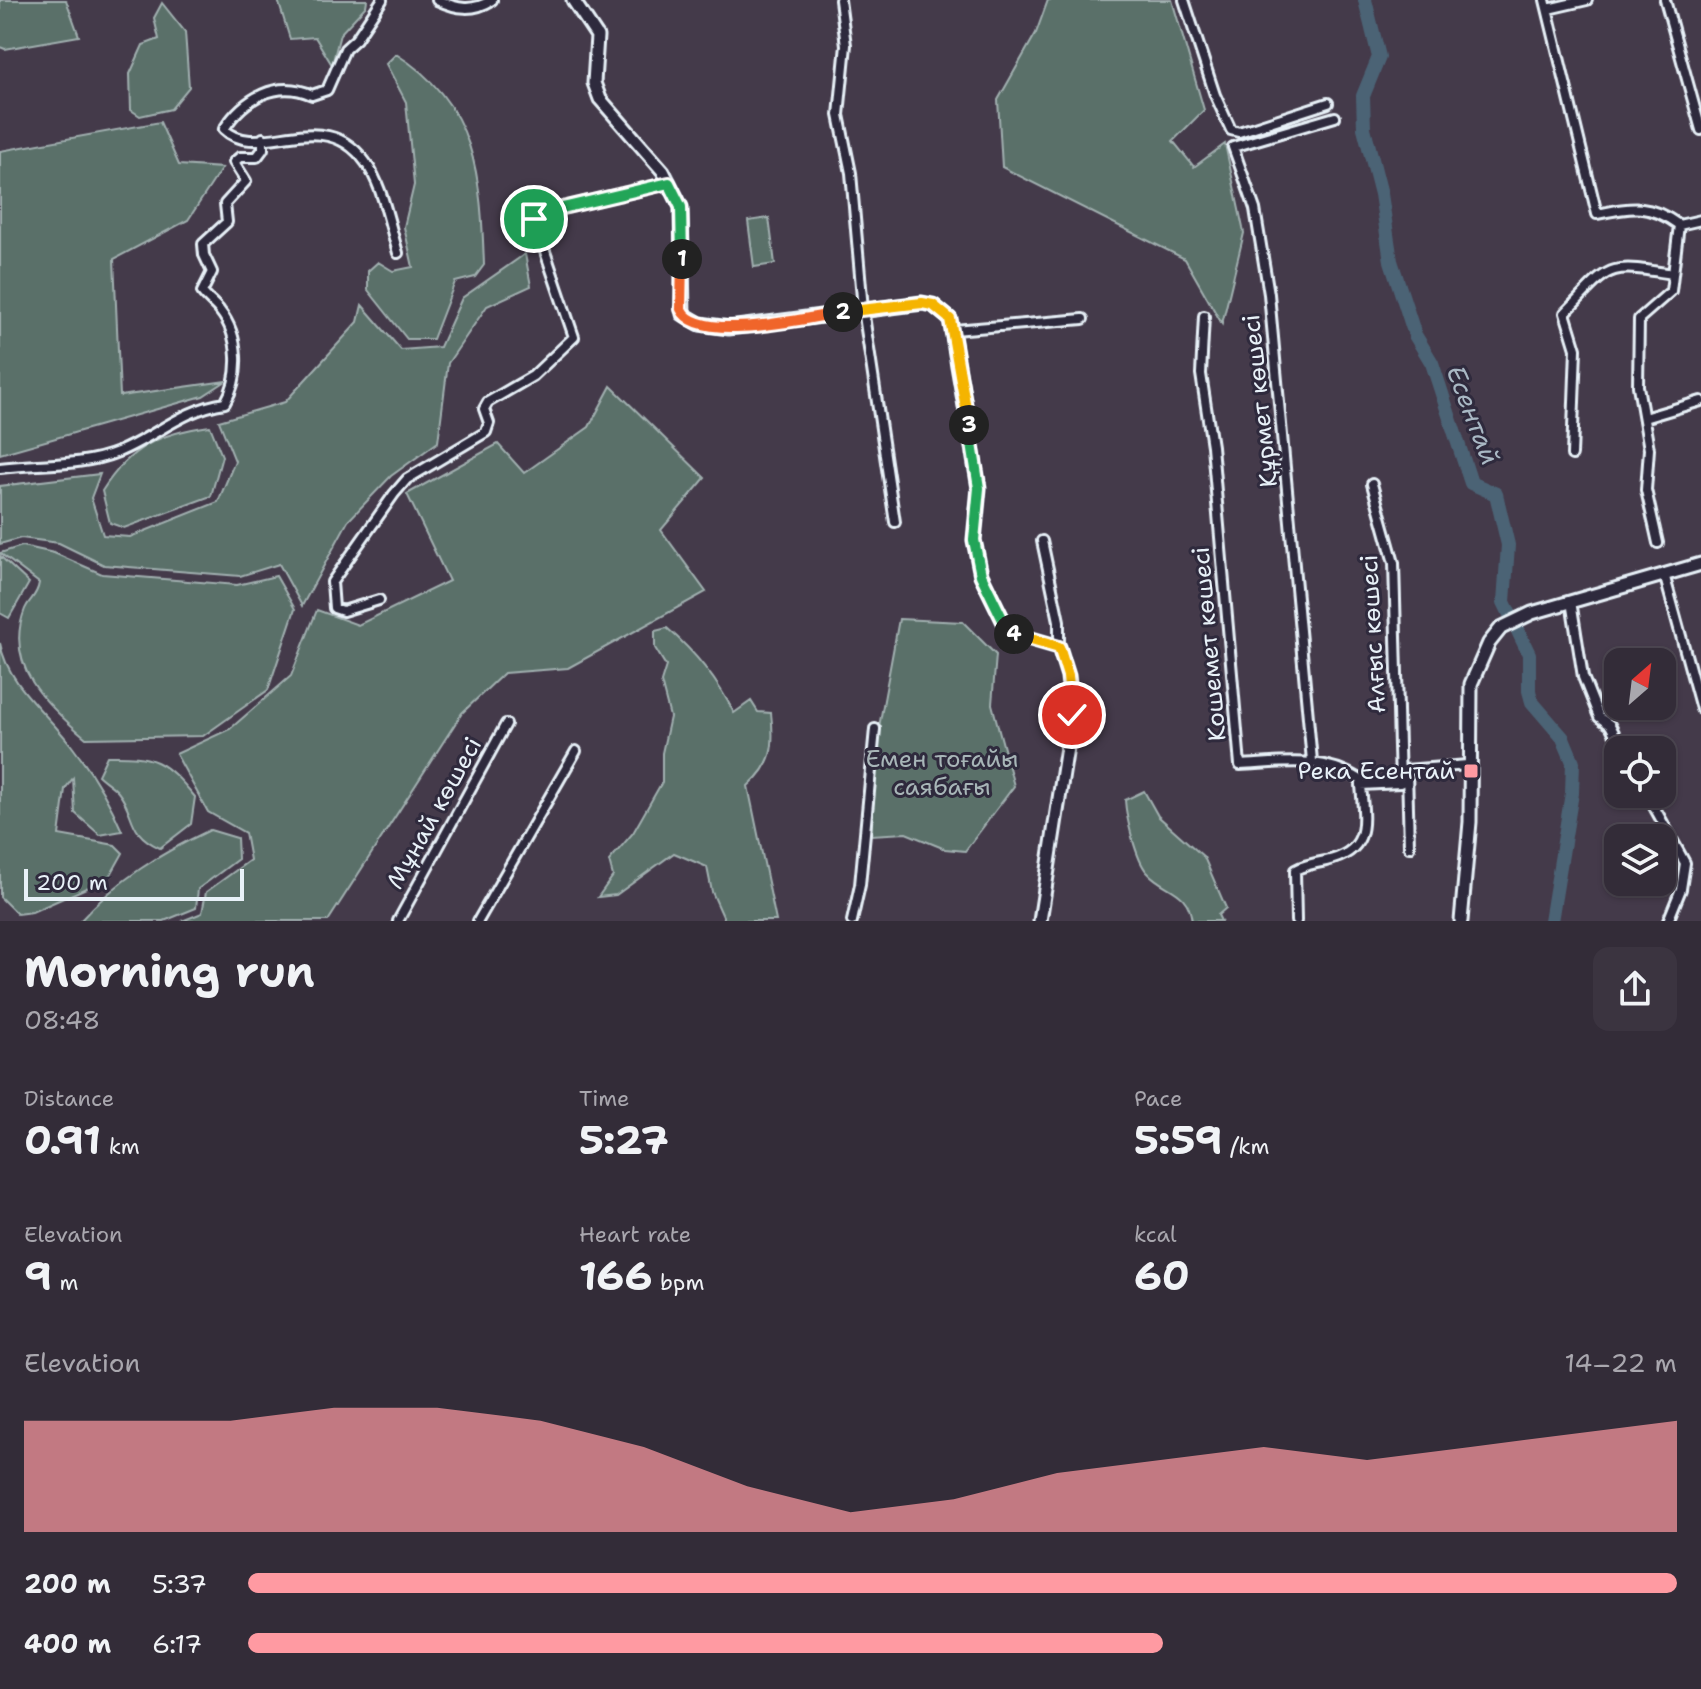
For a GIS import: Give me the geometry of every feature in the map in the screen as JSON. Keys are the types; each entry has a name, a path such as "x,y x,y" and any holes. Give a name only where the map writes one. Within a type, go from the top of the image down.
{"street":[{"path":"382,0 356,39 345,49 327,90 312,95 291,87 267,90 224,129 232,137 323,134 352,145 371,171 398,253"},
{"path":"437,0 479,9 492,0"},
{"path":"573,0 597,36 594,83 600,99 642,144 669,183 681,207 684,225 680,297 683,314 700,324 729,328 863,309 933,305 950,319 979,488 974,540 981,575 1003,620 1014,634 1059,647"},
{"path":"840,0 846,45 839,115 851,173 863,309 895,522"},
{"path":"1184,0 1215,95 1231,130 1239,132 1328,103"},
{"path":"1587,0 1546,4 1597,214 1637,206 1665,215 1679,225 1701,220"},
{"path":"1665,0 1701,130"},
{"name":"Құрмет көшесі","path":"1312,761 1269,294 1255,209 1233,147 1335,117"},
{"path":"0,468 92,460 119,452 185,414 225,403 236,377 236,353 229,326 202,292 212,272 203,244 227,222 225,204 246,181 234,162 240,157 257,157 263,149 263,138"},
{"path":"379,600 343,611 334,608 332,582 394,494 407,479 486,432 489,423 484,409 488,402 533,376 574,337 534,219 541,213 669,183"},
{"path":"1658,543 1646,490 1649,449 1638,386 1639,319 1671,291 1679,225"},
{"path":"1572,455 1576,349 1565,313 1605,273 1617,267 1673,274"},
{"name":"Кошемет көшесі","path":"1204,316 1201,374 1212,446 1240,765 1312,761 1333,764 1361,780 1361,785"},
{"path":"954,330 1083,319"},
{"path":"1644,418 1701,401"},
{"name":"Алғыс көшесі","path":"1372,484 1394,563 1409,847"},
{"path":"1040,921 1072,715 1068,676 1059,647 1059,621 1042,541"},
{"path":"1461,921 1470,822 1468,765 1471,684 1489,643 1501,628 1532,613 1701,564"},
{"path":"1664,574 1701,709"},
{"path":"1571,601 1583,677 1599,717 1610,725 1616,736"},
{"name":"Мұнай көшесі","path":"398,921 506,724"},
{"path":"852,921 860,885 875,729"},
{"path":"478,921 576,751"},
{"path":"1404,770 1468,765"},
{"name":"Алғыс көшесі","path":"1361,785 1400,783 1404,770"},
{"path":"1296,921 1295,870 1340,858 1355,849 1361,838 1361,785"},
{"path":"1655,808 1685,863 1681,889 1668,921"}],"green space":[{"path":"0,0 66,0 79,36 5,49 0,47"},
{"path":"278,0 367,0 366,6 340,34 332,65 315,37 290,39"},
{"path":"1048,0 1172,0 1204,110 1173,141 1194,167 1225,144 1244,233 1222,324 1185,259 1002,167 998,100 1036,33"},
{"path":"162,3 185,32 189,87 171,109 140,116 131,110 130,74 143,45 159,39 154,18"},
{"path":"396,54 423,74 444,96 459,120 476,173 480,202 484,265 475,277 455,282 433,339 407,339 368,290 368,271 378,262 393,271 413,267 404,227 414,185 406,102 386,64"},
{"path":"160,122 179,165 222,168 188,220 114,259 120,396 226,381 203,396 0,454 0,151"},
{"path":"769,218 775,264 754,267 748,221"},
{"path":"525,254 531,286 487,306 448,363 438,442 391,476 348,521 302,606 279,564 240,576 104,565 59,543 21,538 0,544 0,486 100,474 91,498 103,535 130,537 218,502 235,461 219,421 285,402 358,322 362,305 401,350 440,347 462,298"},
{"path":"611,386 705,478 661,530 706,592 568,668 504,673 462,713 328,921 182,921 202,913 206,892 250,860 245,833 208,812 176,754 230,729 291,676 317,610 358,625 449,581 407,494 498,444 524,473 589,427"},
{"path":"210,426 222,456 211,496 124,528 110,523 102,491 124,463 161,438"},
{"path":"22,546 54,553 102,574 237,585 276,576 295,609 268,690 203,736 86,738 44,698 24,666 20,629 25,609 37,592 39,583 0,553"},
{"path":"0,556 29,583 9,618 0,613"},
{"name":"Емен тоғайы саябағы","path":"899,619 963,622 996,655 992,704 1014,786 965,851 945,849 906,833 871,835 879,727"},
{"path":"667,628 705,667 734,713 751,701 758,712 771,713 773,735 770,754 763,770 748,786 776,921 725,921 712,892 707,867 674,853 616,895 598,897 613,876 609,861 633,833 662,782 662,753 670,717 661,682 666,666 655,648 655,631"},
{"path":"0,643 4,658 19,685 86,765 122,831 100,835 75,813 73,778 65,789 59,835 115,845 123,853 109,878 32,912 17,914 0,897"},
{"path":"107,756 148,759 175,775 195,797 191,824 160,848 149,842 137,829 118,792 98,775"},
{"path":"1144,791 1158,816 1204,857 1226,908 1218,915 1221,921 1192,921 1190,910 1181,896 1154,878 1143,866 1132,838 1125,800"},
{"path":"210,830 237,838 238,859 198,889 196,908 164,921 80,921 140,869"}],"waterway":[{"name":"Есентай","path":"1365,0 1379,57 1363,96 1364,128 1381,194 1391,261 1415,335 1432,363 1471,483 1496,494 1508,545 1504,602 1529,654 1532,702 1563,738 1573,762 1572,793 1551,921"}],"place":[{"name":"Река Есентай","path":"1471,771"}],"route":[{"path":"534,219 541,213 669,183 681,207 684,225 681,309 683,314 700,324 729,328 922,303 933,305 950,319 979,488 974,540 981,575 1003,620 1014,634 1028,641 1059,647 1068,676 1072,715"}]}
